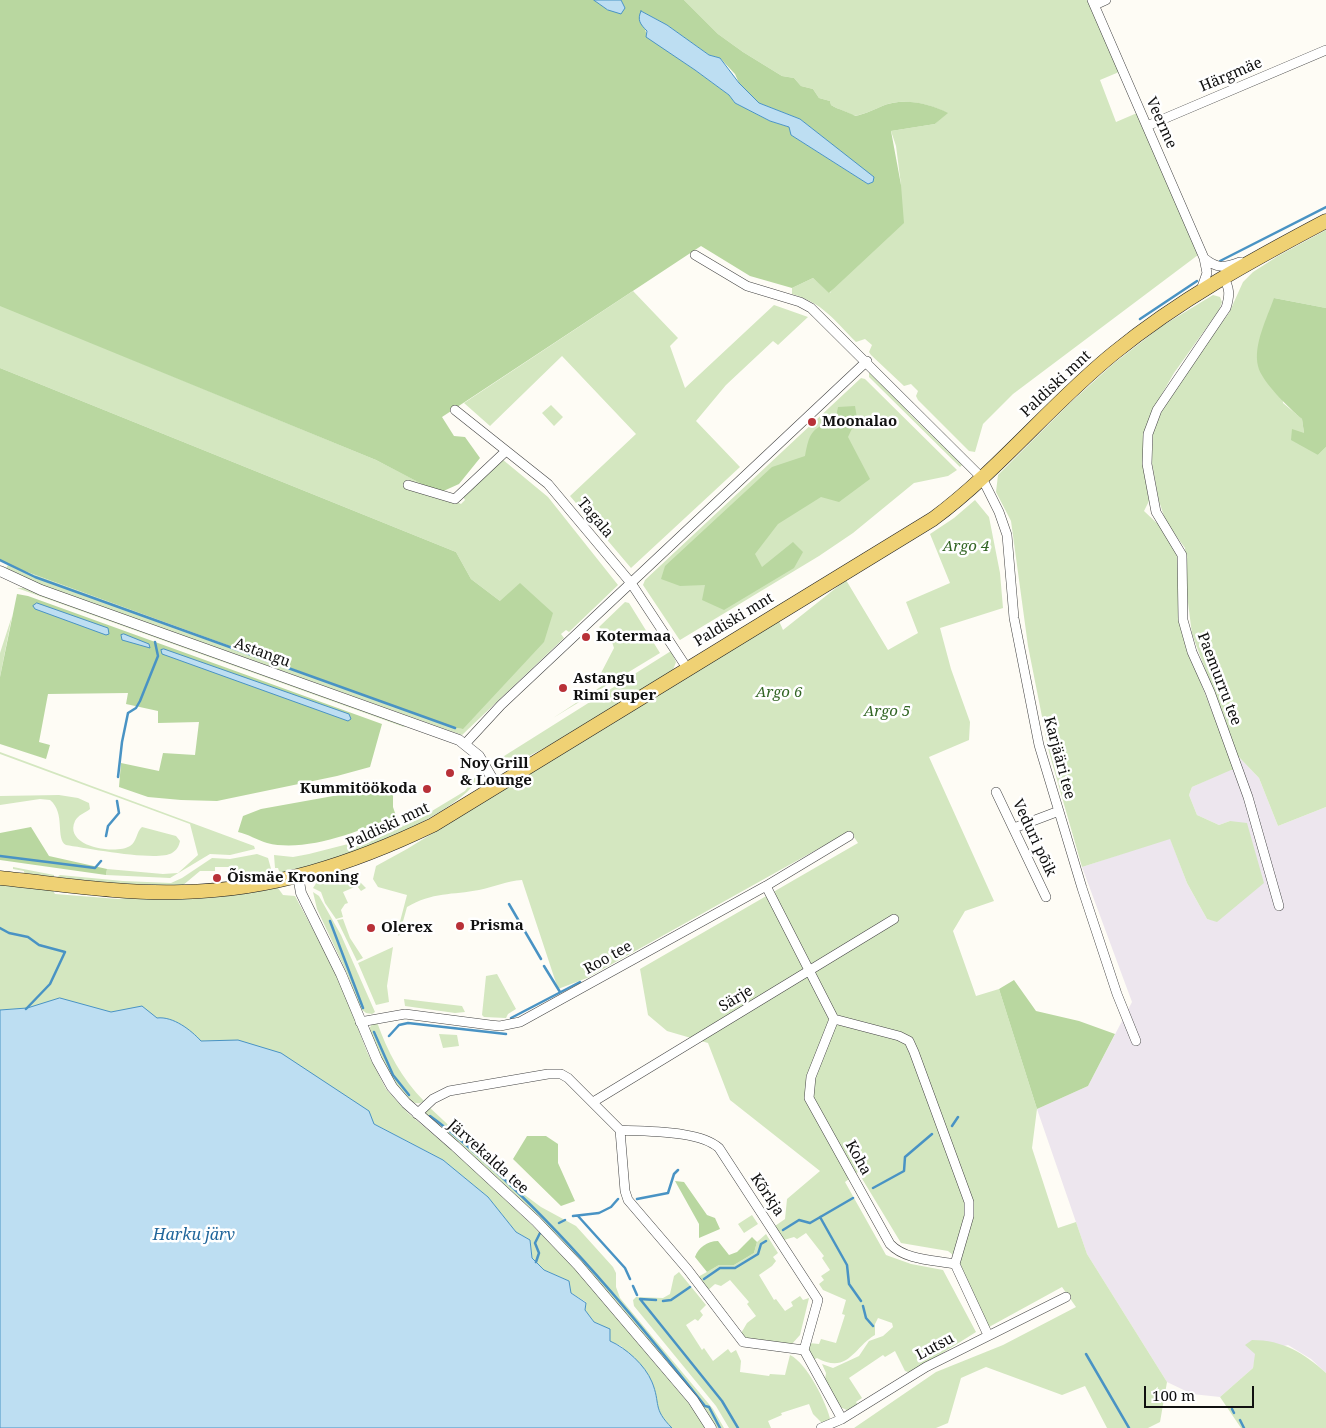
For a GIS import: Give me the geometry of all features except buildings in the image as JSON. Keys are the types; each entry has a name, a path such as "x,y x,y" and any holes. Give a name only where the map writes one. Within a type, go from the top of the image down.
{"main road":[{"name":"Paldiski mnt","path":"0,878 102,888 181,892 237,888 298,876 350,862 433,825 933,519 982,478 1114,353 1223,277 1326,221"}],"street":[{"path":"1094,3 1106,0"},
{"name":"Veerme","path":"1094,3 1204,258 1207,277 1200,292"},
{"name":"Härgmäe","path":"1147,126 1326,50"},
{"path":"695,255 747,286 800,302 811,308 867,361 982,478"},
{"path":"1204,258 1212,264 1223,268 1254,259"},
{"name":"Paemurru tee","path":"1223,277 1228,285 1230,296 1226,308 1157,410 1148,434 1147,464 1156,512 1182,555 1184,620 1192,652 1210,692 1248,797 1279,906"},
{"path":"465,744 488,718 867,361"},
{"name":"Tagala","path":"455,410 548,484 631,583 687,668"},
{"path":"408,485 455,499 506,451"},
{"name":"Karjääri tee","path":"982,478 999,512 1007,535 1019,644 1039,745 1117,994 1136,1041"},
{"name":"Astangu","path":"0,571 41,590 427,728 465,744 479,756 496,785"},
{"name":"Veduri põik","path":"996,792 1046,897"},
{"path":"1014,828 1059,811"},
{"name":"Roo tee","path":"360,1022 405,1014 495,1025 520,1022 766,886 849,836"},
{"name":"Järvekalda tee","path":"298,876 301,893 341,974 360,1022 384,1074 398,1096 491,1179 578,1265 693,1400 711,1428"},
{"path":"766,886 834,1019 899,1036 909,1041 969,1202 969,1216 954,1264 988,1335"},
{"name":"Särje","path":"593,1102 894,919"},
{"name":"Koha","path":"834,1019 810,1077 809,1098 890,1244 896,1251 906,1255 954,1264"},
{"path":"417,1114 429,1103 449,1091 548,1074 562,1074 568,1078 620,1130 628,1200 688,1270 743,1342 804,1350 842,1419"},
{"name":"Kõrkja","path":"620,1130 699,1137 712,1142 719,1148 818,1300 804,1350"},
{"name":"Lutsu","path":"821,1428 842,1419 926,1367 1066,1297"}],"shaded area":[{"path":"1237,755 1259,778 1278,826 1326,807 1326,1373 1311,1359 1288,1345 1256,1353 1253,1368 1220,1397 1192,1394 1167,1382 1087,1254 1037,1109 1088,1086 1132,1002 1082,867 1170,838 1187,883 1207,919 1217,921 1230,821 1219,825 1197,815 1189,795 1192,787 1231,769"}],"green space":[{"path":"0,0 594,0 608,10 625,8 621,0 684,0 718,34 743,52 782,76 794,78 801,86 813,89 819,98 830,101 831,105 855,116 897,102 915,102 932,106 948,113 935,124 891,131 901,185 904,223 829,293 813,278 792,288 750,276 701,246 442,417 454,436 465,437 480,458 459,484 439,493 376,460 0,306","holes":["641,11 667,25 709,55 720,58 735,74 739,83 759,103 800,119 873,177 873,182 868,184 791,135 789,127 770,121 735,103 729,95 647,37"]},
{"path":"684,0 1088,0 1119,72 1100,80 1116,122 1137,113 1198,255 1013,394 983,424 975,452 969,451 918,400 916,396 918,391 911,384 904,386 871,355 869,352 872,345 865,339 856,342 820,307 792,294 792,288 813,278 830,293 901,185 896,146 891,131 935,124 947,113 931,106 914,102 897,102 854,116 831,105 830,101 819,98 813,89 801,86 794,78 782,76 743,52 718,34"},
{"path":"1326,230 1326,308 1274,298 1283,403 1302,419 1304,433 1318,455 1326,447 1326,807 1278,826 1259,778 1237,755 1192,634 1187,595 1185,548 1166,522 1159,501 1152,463 1153,433 1163,408 1199,353 1229,313 1243,282 1253,272 1278,256"},
{"path":"633,291 678,338 670,346 685,388 774,305 808,317 778,345 773,341 726,385 696,421 740,467 631,568 570,496 636,434 562,356 490,426 464,403"},
{"path":"1213,295 1220,297 1222,302 1219,310 1174,373 1152,411 1144,468 1149,501 1144,511 1161,527 1179,558 1179,583 1194,666 1235,770 1192,787 1189,795 1197,815 1219,825 1230,821 1247,823 1264,883 1217,922 1207,919 1187,883 1170,839 1082,867 1049,752 1028,646 1011,521 996,492 998,475 1069,404 1113,364 1162,326"},
{"path":"1274,298 1326,308 1326,447 1318,455 1291,440 1292,429 1304,433 1302,419 1270,387 1258,366 1257,349"},
{"path":"0,305 376,460 461,504 465,500 462,495 502,459 548,497 618,585 569,632 566,630 561,634 564,638 462,735 41,585 6,568 8,565 462,729 500,601 471,579 456,552 0,368"},
{"path":"0,368 456,552 471,579 500,601 520,583 553,613 544,642 463,729 455,728 8,565 0,560"},
{"path":"869,372 962,465 960,467 869,377"},
{"path":"861,378 865,379 957,470 948,476 914,483 853,533 819,556 680,640 643,585 645,580"},
{"path":"551,405 563,417 554,426 542,413"},
{"path":"855,406 857,418 848,437 870,479 839,502 821,497 778,524 755,554 762,567 793,542 803,552 794,568 724,610 702,600 705,585 680,586 661,579 665,566 772,467 805,456 812,433 821,426 835,422 838,407"},
{"path":"975,500 989,517 1000,573 1003,608 940,628 951,669 970,722 969,740 929,757 994,901 965,911 953,931 976,996 999,989 1037,1109 1032,1148 1058,1228 1076,1222 1087,1254 1167,1382 1160,1422 1148,1428 1107,1428 1085,1386 1062,1395 986,1367 961,1378 948,1423 936,1428 854,1428 936,1372 1003,1345 1076,1307 1062,1287 989,1327 958,1259 948,1251 901,1243 858,1172 845,1182 886,1255 911,1264 943,1270 976,1332 911,1373 905,1371 895,1351 885,1357 883,1355 849,1378 862,1398 856,1402 858,1405 849,1411 840,1407 825,1380 826,1373 822,1364 833,1368 859,1356 869,1341 883,1336 893,1327 892,1323 878,1318 875,1324 875,1335 843,1361 836,1363 817,1358 813,1360 808,1351 809,1343 819,1344 821,1339 836,1343 845,1315 842,1314 846,1300 823,1290 819,1284 824,1280 821,1276 830,1270 822,1258 824,1256 806,1233 797,1239 794,1237 784,1240 775,1226 785,1219 787,1199 820,1171 730,1100 708,1043 667,1031 648,1015 640,969 858,843 850,831 587,978 558,989 522,880 479,890 434,896 416,902 407,907 399,936 397,933 407,895 378,887 373,879 376,866 407,849 779,621 783,630 846,580 888,650 918,633 906,602 950,583 930,534 954,518"},
{"path":"17,588 24,588 406,725 404,727"},
{"path":"17,594 28,596 382,724 370,767 337,776 217,801 148,797 119,787 121,763 159,771 163,753 195,755 199,722 158,723 158,711 126,704 128,693 48,694 39,742 50,745 46,759 0,744 0,677"},
{"path":"625,602 629,603 660,653 553,718 608,682 601,673 614,648 611,639 599,627"},
{"path":"12,616 0,677 0,653"},
{"path":"671,651 676,662 673,670 548,746 512,765 502,766 493,763"},
{"path":"0,752 254,846 255,849 230,855 210,854 170,878 106,875 107,869 163,874 178,873 198,855 190,824 0,754"},
{"path":"478,773 475,783 464,795 448,807 389,839 347,855 280,874 278,868 275,868 274,855 293,857 309,854 348,844 388,827 417,820 465,791"},
{"path":"383,787 393,793 393,807 396,816 349,834 315,843 282,845 267,843 238,832 243,816 261,809"},
{"path":"59,795 78,798 89,803 90,809 76,819 73,830 83,843 103,849 123,849 132,844 142,827 176,836 180,841 178,846 172,853 152,856 121,854 66,845 61,837 58,812 50,800 40,799 0,805 0,796"},
{"path":"31,827 49,856 107,869 106,875 0,860 0,833"},
{"path":"257,854 268,858 273,876 253,878 234,871 234,867 215,867 215,871 200,871 182,886 103,883 57,877 60,875 171,883 212,858 230,859"},
{"path":"13,867 54,875 54,877 24,873 24,871 13,869"},
{"path":"345,874 354,876 366,888 361,891 357,886 343,892 348,903 341,910 343,917 336,919 325,903 321,892 313,888 317,882"},
{"path":"0,883 52,889 55,894 118,899 133,897 194,898 278,888 283,895 295,896 338,976 367,1052 386,1089 408,1113 462,1159 534,1227 576,1270 691,1406 705,1428 672,1428 660,1416 652,1382 621,1346 609,1341 609,1329 594,1322 585,1310 586,1302 571,1293 569,1281 544,1270 532,1258 530,1240 516,1232 488,1197 443,1160 374,1124 0,1047"},
{"path":"313,892 319,896 341,935 375,1012 372,1014 366,1013 361,1009 346,971 317,909"},
{"path":"343,919 350,938 363,958 357,961 337,920"},
{"path":"393,947 387,986 389,1002 376,1005 358,963"},
{"path":"497,974 516,1009 508,1014 506,1018 484,1017 482,1015 486,976"},
{"path":"1014,980 1036,1011 1079,1021 1115,1034 1088,1086 1037,1109 999,989"},
{"path":"404,999 462,1006 465,1012 455,1013 405,1006"},
{"path":"377,1022 396,1064 424,1101 416,1103 407,1099 391,1077 369,1029 372,1024"},
{"path":"439,1034 457,1035 459,1046 443,1048"},
{"path":"428,1106 518,1190 541,1207 576,1226 613,1267 616,1273 616,1287 620,1298 713,1409 724,1428 717,1428 697,1399 569,1248 523,1202 425,1114"},
{"path":"527,1136 546,1136 558,1144 558,1163 575,1201 561,1206 513,1159"},
{"path":"675,1181 684,1182 707,1215 715,1218 720,1229 699,1238 699,1224"},
{"path":"752,1215 758,1224 744,1233 738,1224"},
{"path":"766,1234 778,1253 773,1257 776,1261 772,1266 759,1275 774,1300 776,1299 785,1311 793,1306 791,1302 800,1296 803,1300 809,1298 800,1335 791,1345 747,1339 740,1335 747,1323 756,1316 747,1304 749,1302 730,1280 721,1286 715,1284 707,1291 698,1277 719,1265 734,1265 754,1253 757,1242"},
{"path":"752,1237 757,1242 754,1253 734,1265 719,1265 707,1272 695,1257 704,1246 710,1242 718,1241 729,1255 737,1252"},
{"path":"679,1272 706,1305 700,1311 703,1315 698,1321 695,1319 686,1325 702,1350 704,1348 713,1361 728,1349 731,1353 736,1350 741,1361 740,1372 769,1376 770,1374 785,1375 790,1355 803,1366 815,1384 831,1422 823,1424 813,1414 809,1404 781,1413 782,1415 768,1421 771,1428 729,1428 716,1406 634,1306 633,1300 636,1297 663,1298 670,1294 674,1276"},
{"path":"1252,1340 1274,1342 1292,1349 1310,1359 1326,1373 1326,1428 1241,1428 1220,1397 1253,1368 1255,1354 1245,1345"}],"water":[{"path":"594,0 621,0 625,8 621,14 608,10"},
{"path":"641,11 667,25 709,55 720,58 739,83 759,103 800,119 874,177 873,182 868,184 791,135 789,127 770,121 735,103 729,95 646,37 647,31 639,19"},
{"path":"37,603 108,628 109,634 106,635 35,609 33,606"},
{"path":"124,634 149,644 150,648 122,640 121,635"},
{"path":"164,649 349,714 351,719 348,721 162,654 161,650"},
{"name":"Harku järv","path":"60,998 111,1012 142,1006 157,1018 175,1021 192,1032 201,1041 238,1040 281,1053 369,1111 374,1124 443,1160 488,1197 516,1232 530,1240 532,1258 544,1270 569,1281 571,1293 586,1303 585,1310 594,1322 610,1329 610,1341 640,1363 655,1389 659,1410 672,1428 0,1428 0,1010 27,1008"}],"waterway":[{"path":"1220,261 1326,207"},
{"path":"1140,319 1197,281"},
{"path":"0,560 35,577 455,728"},
{"path":"118,777 128,713 136,708 140,701 158,656 155,642"},
{"path":"106,836 108,826 119,813 117,801"},
{"path":"0,856 95,868 101,861"},
{"path":"509,904 541,959"},
{"path":"330,921 363,1008"},
{"path":"0,928 9,933 28,937 39,945 65,952 50,984 26,1009"},
{"path":"544,966 560,992"},
{"path":"511,1018 580,982"},
{"path":"389,1036 399,1025 408,1023 506,1034"},
{"path":"374,1032 393,1075 409,1095"},
{"path":"430,1116 460,1139 507,1182 560,1235 634,1319 705,1406 709,1407 720,1428"},
{"path":"952,1126 958,1117"},
{"path":"873,1188 904,1171 905,1157 932,1134"},
{"path":"637,1199 668,1193 674,1174 678,1170"},
{"path":"783,1230 799,1220 810,1223 853,1198"},
{"path":"573,1216 599,1213 611,1207 618,1199"},
{"path":"578,1216 625,1268 630,1279"},
{"path":"820,1217 847,1265 849,1284 861,1301"},
{"path":"559,1223 565,1220"},
{"path":"536,1262 539,1253 535,1243 540,1233"},
{"path":"704,1279 720,1268 735,1268 758,1254 761,1244 766,1241"},
{"path":"633,1286 637,1295"},
{"path":"663,1301 671,1300 690,1287"},
{"path":"640,1299 722,1401 738,1428"},
{"path":"640,1299 656,1300"},
{"path":"863,1306 866,1318 873,1326"},
{"path":"1086,1354 1129,1428"},
{"path":"1232,1409 1234,1413"},
{"path":"1240,1420 1244,1428"}],"place":[{"name":"Moonalao","path":"812,422"},
{"name":"Kotermaa","path":"586,637"},
{"name":"Astangu Rimi super","path":"563,688"},
{"name":"Noy Grill & Lounge","path":"450,773"},
{"name":"Kummitöökoda","path":"427,789"},
{"name":"Õismäe Krooning","path":"217,878"},
{"name":"Prisma","path":"460,926"},
{"name":"Olerex","path":"371,928"}],"park label":[{"name":"Argo 4","path":"966,547"},
{"name":"Argo 6","path":"779,693"},
{"name":"Argo 5","path":"887,712"}]}
